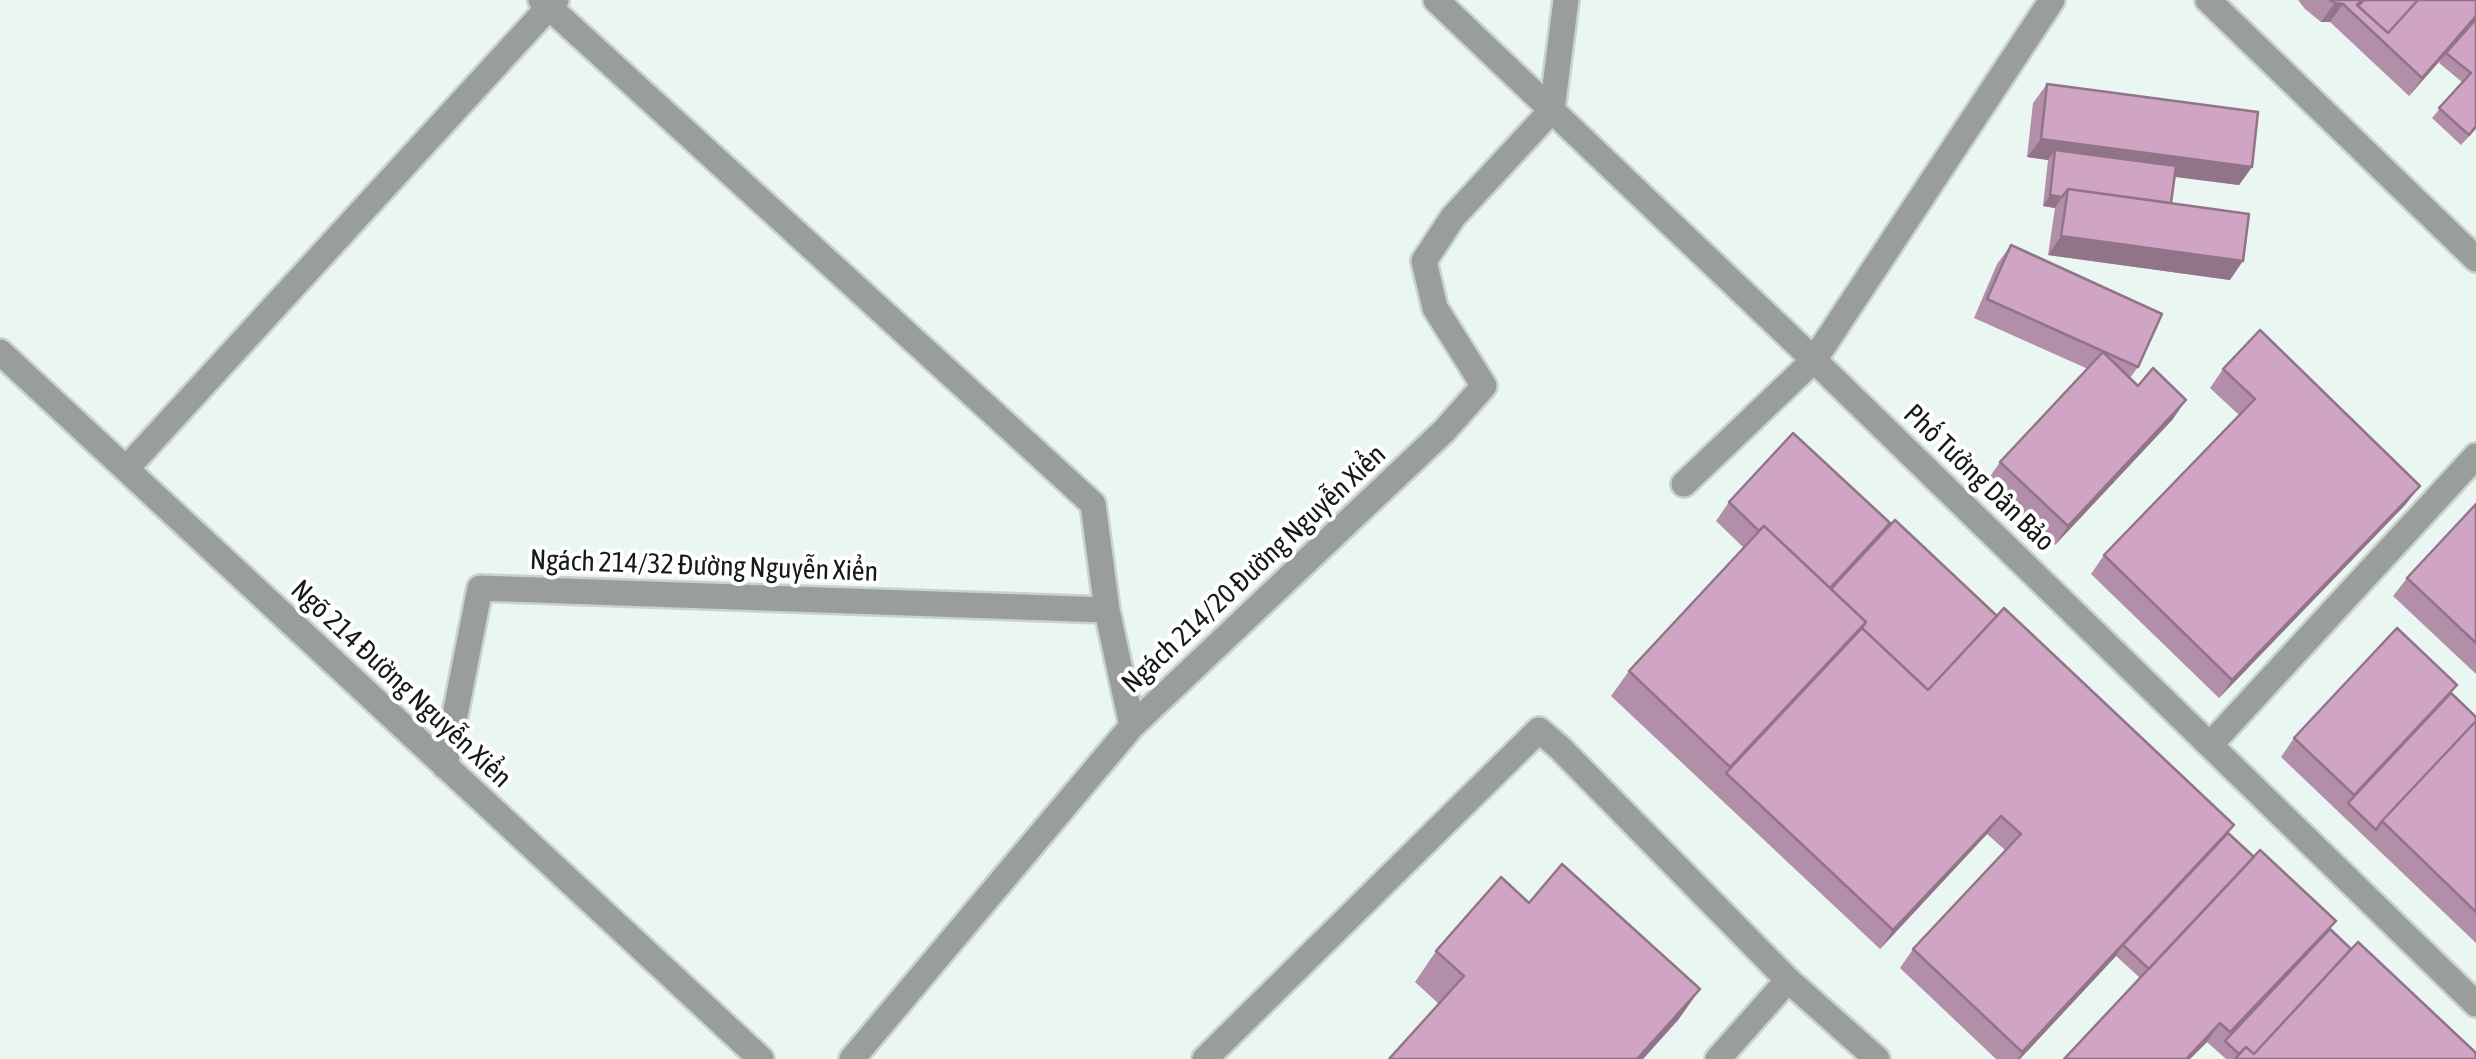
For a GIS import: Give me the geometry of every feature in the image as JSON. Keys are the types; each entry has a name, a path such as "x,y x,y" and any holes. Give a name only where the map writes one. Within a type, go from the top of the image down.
{"street":[{"name":"Phố Tưởng Dân Bảo","path":"1436,0 1814,360 2476,1004"},
{"path":"1552,110 1566,0"},
{"path":"1684,484 1814,360 2052,0"},
{"path":"2208,0 2476,259"},
{"path":"126,469 549,2 1093,504 1107,610 1132,726"},
{"name":"Ngách 214/20 Đường Nguyễn Xiển","path":"852,1059 1132,726 1444,430 1484,386 1435,308 1424,261 1454,217 1552,110"},
{"name":"Ngõ 214 Đường Nguyễn Xiển","path":"0,352 760,1059"},
{"path":"2210,745 2476,456"},
{"name":"Ngách 214/32 Đường Nguyễn Xiển","path":"446,766 480,588 1107,610"},
{"path":"1205,1059 1539,730 1788,980 1877,1059"},
{"path":"1718,1059 1788,980"}],"building":[{"path":"2330,0 2362,0 2357,5 2388,33 2418,0 2476,0 2476,16 2422,78 2343,4"},
{"path":"2364,0 2418,0 2388,33 2358,6"},
{"path":"2476,19 2476,126 2469,135 2439,108 2471,73 2446,53"},
{"path":"2047,84 2258,112 2252,167 2041,139"},
{"path":"2055,150 2176,166 2171,203 2068,189 2062,197 2050,195"},
{"path":"2068,189 2249,214 2243,261 2061,236"},
{"path":"2011,245 2162,314 2138,367 1987,299"},
{"path":"2260,330 2420,486 2232,680 2104,555 2255,399 2223,369"},
{"path":"2103,352 2138,386 2153,368 2186,400 2068,526 2000,462"},
{"path":"1793,433 1890,523 1830,588 1764,526 1759,531 1729,502"},
{"path":"2476,504 2476,643 2407,578"},
{"path":"1895,520 1997,616 1928,690 1862,628 1866,622 1831,589"},
{"path":"1764,526 1866,622 1730,767 1629,671"},
{"path":"2004,608 2234,825 2022,1052 1913,949 2021,834 2001,816 1893,930 1726,773 1862,628 1928,690"},
{"path":"2397,628 2457,685 2354,795 2294,738"},
{"path":"2451,693 2476,721 2376,830 2348,803"},
{"path":"2476,721 2476,912 2382,821"},
{"path":"2228,833 2254,857 2149,969 2123,945"},
{"path":"2260,850 2336,921 2230,1032 2220,1023 2186,1059 2064,1059"},
{"path":"1562,864 1700,989 1637,1059 1389,1059 1464,976 1436,951 1501,877 1529,903"},
{"path":"2330,929 2351,949 2254,1054 2246,1047 2239,1054 2225,1041"},
{"path":"2358,942 2476,1053 2476,1059 2235,1059 2246,1047 2254,1054"}]}
